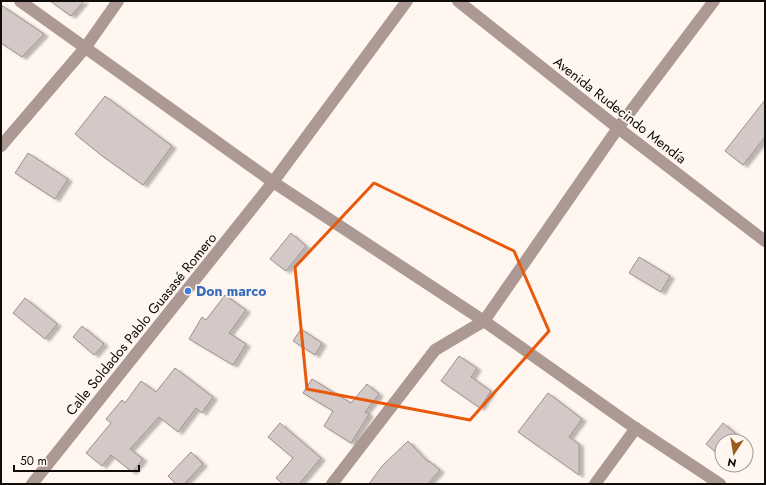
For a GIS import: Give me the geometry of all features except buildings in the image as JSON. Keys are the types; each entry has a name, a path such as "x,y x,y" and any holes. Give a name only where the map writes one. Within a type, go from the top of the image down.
{"street":[{"path":"20,1 273,182 484,322 636,428 720,484"},
{"path":"1,146 85,48 118,1"},
{"name":"Calle Soldados Pablo Guasasé Romero","path":"32,484 273,182 407,1"},
{"name":"Avenida Rudecindo Mendía","path":"458,1 618,128 765,241"},
{"path":"332,484 435,350 484,322 618,128 714,1"},
{"path":"595,484 636,428"}],"highlighted area":[{"path":"374,183 514,251 549,331 470,420 307,389 295,267"}],"place":[{"name":"Don marco","path":"188,291"}]}
